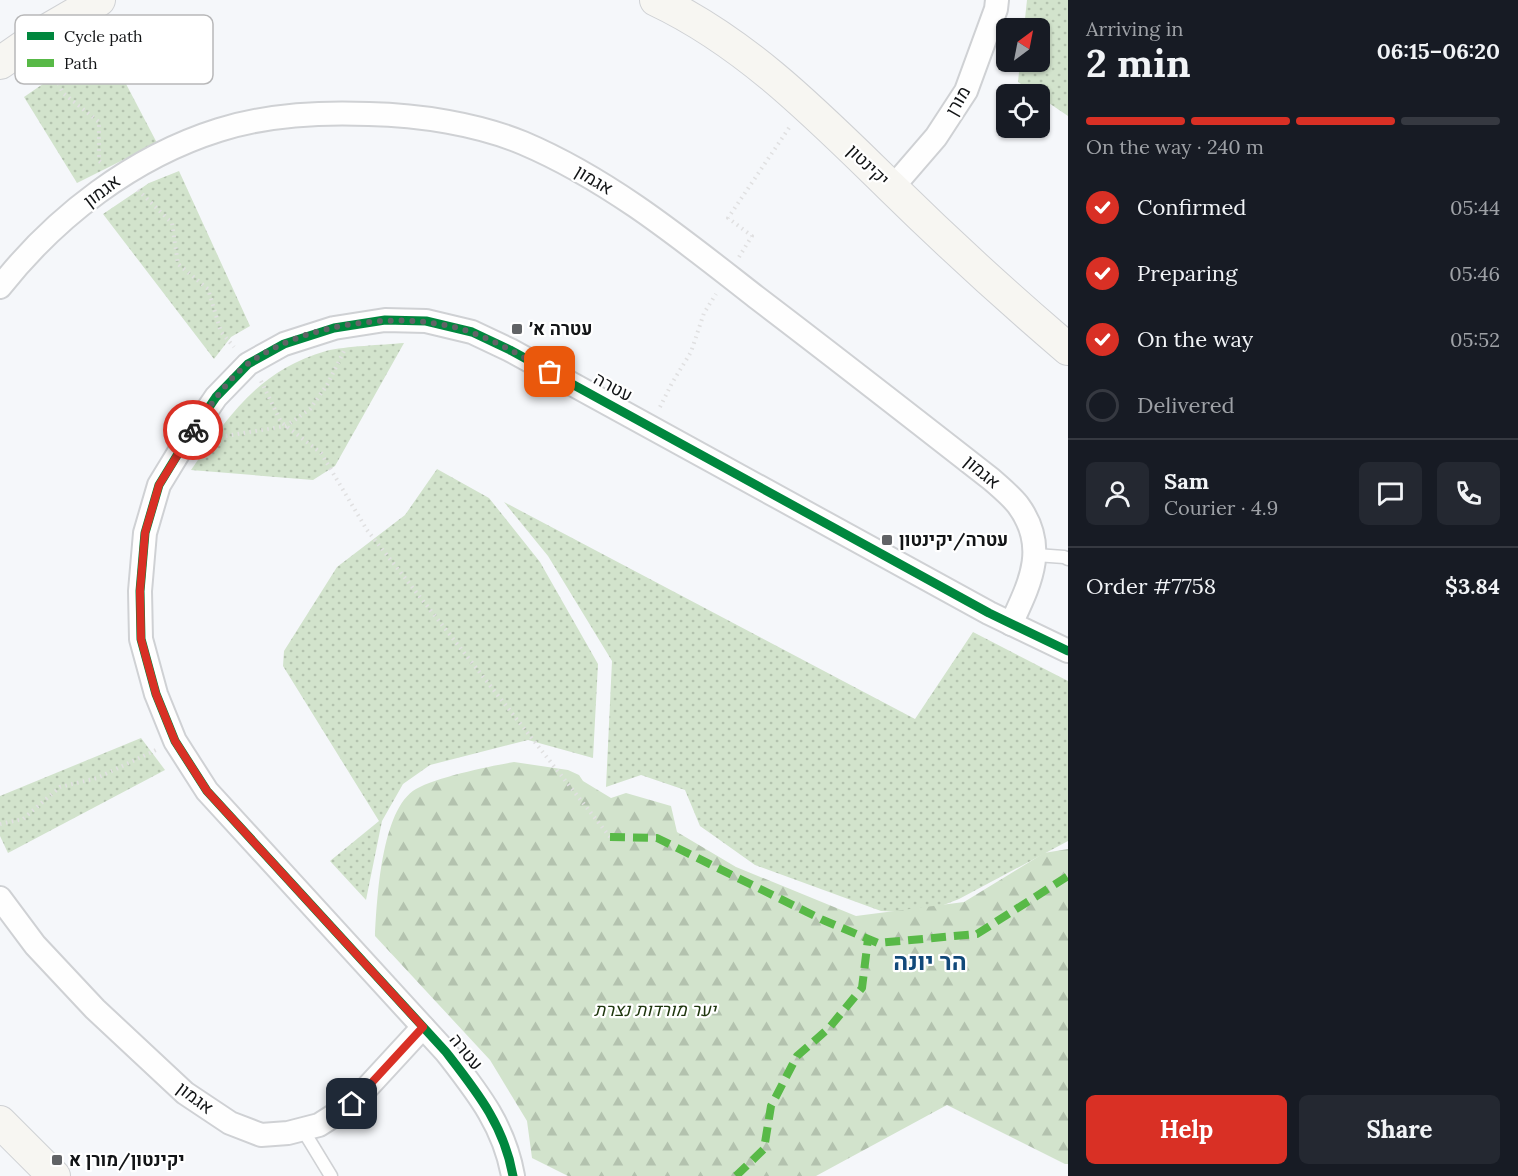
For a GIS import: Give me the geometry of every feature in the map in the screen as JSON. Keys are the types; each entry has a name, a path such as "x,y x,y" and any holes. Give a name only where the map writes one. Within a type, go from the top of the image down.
{"street":[{"path":"73,15 99,0"},
{"name":"יקינטון","path":"656,0 680,11 737,47 797,97 892,188 1068,349"},
{"name":"מורן","path":"892,188 936,137 966,91 996,9 997,0"},
{"path":"0,63 15,52"},
{"name":"אגמון","path":"0,287 21,260 36,246 120,176 166,150 220,129 271,118 338,113 404,114 458,124 521,142 576,169 653,217 992,479 1018,505 1031,529 1036,555 1030,585 1011,624"},
{"name":"עטרה","path":"513,1176 508,1152 494,1120 477,1092 446,1052 207,791 175,741 156,694 141,639 140,591 145,533 159,485 216,397 248,364 284,344 334,328 385,320 426,321 472,332 510,350 1011,624 1068,651"},
{"name":"אגמון","path":"0,898 35,945 95,1009 185,1093 230,1123 261,1135 303,1130 320,1125 352,1104 423,1027"},
{"path":"0,1122 54,1176"}],"lane":[{"path":"1036,555 1064,557 1068,560"},
{"path":"303,1130 331,1176"}],"path":[{"path":"59,84 63,93 99,122 99,161 137,189 172,223 178,264 208,289 221,332 260,378 281,422 321,453 367,530 610,837"},
{"path":"184,444 286,426 310,409 327,385 358,324"},
{"path":"0,824 24,819 60,787 97,778 175,741"}],"green space":[{"path":"1027,0 1068,0 1068,116 1050,104 1050,84 1021,84 1018,82 1019,72 1050,72 1050,18 1025,18"},
{"path":"43,84 126,84 157,143 77,183 24,97"},
{"path":"179,171 250,326 231,337 214,359 103,214 149,183"},
{"path":"404,343 335,466 313,480 191,470 232,413 263,383 282,370 326,351"},
{"path":"437,469 489,498 540,562 598,664 593,758 528,740 430,765 403,784 382,821 366,900 330,861 379,821 283,666 284,651 337,567 405,515"},
{"path":"504,502 915,719 973,632 1068,681 1068,841 959,899 923,913 881,911 755,865 700,826 685,790 641,775 606,787 612,661 548,556"},
{"path":"141,738 165,770 8,853 0,836 0,796"},
{"name":"יער מורדות נצרת","path":"514,762 568,770 579,775 583,781 611,798 626,793 671,806 677,832 736,867 856,916 964,902 1044,853 1068,849 1068,1164 947,1105 816,1176 568,1176 532,1158 527,1121 490,1060 375,936 383,856 395,815 404,800 416,789 437,780"}],"marked path":[{"path":"610,837 657,838 823,920 878,943 977,934 1068,876"},
{"path":"736,1176 764,1149 771,1106 797,1056 829,1028 862,988 868,939"}],"cycle path":[{"path":"513,1176 509,1158 496,1125 468,1081 446,1052 207,791 175,741 156,694 141,639 140,591 145,533 159,485 216,397 248,364 284,344 334,328 385,320 426,321 472,332 510,350 989,613 1068,651"}],"way so far":[{"path":"193,430 216,397 248,364 284,344 334,328 385,320 426,321 472,332 550,372"}],"place":[{"name":"עטרה א׳","path":"517,329"},
{"name":"עטרה/יקינטון","path":"887,540"},
{"name":"יקינטון/מורן א","path":"57,1160"}],"district":[{"name":"הר יונה","path":"930,962"}],"route":[{"path":"193,430 159,485 145,533 140,591 141,639 156,694 175,741 207,791 423,1027 352,1104"}]}
